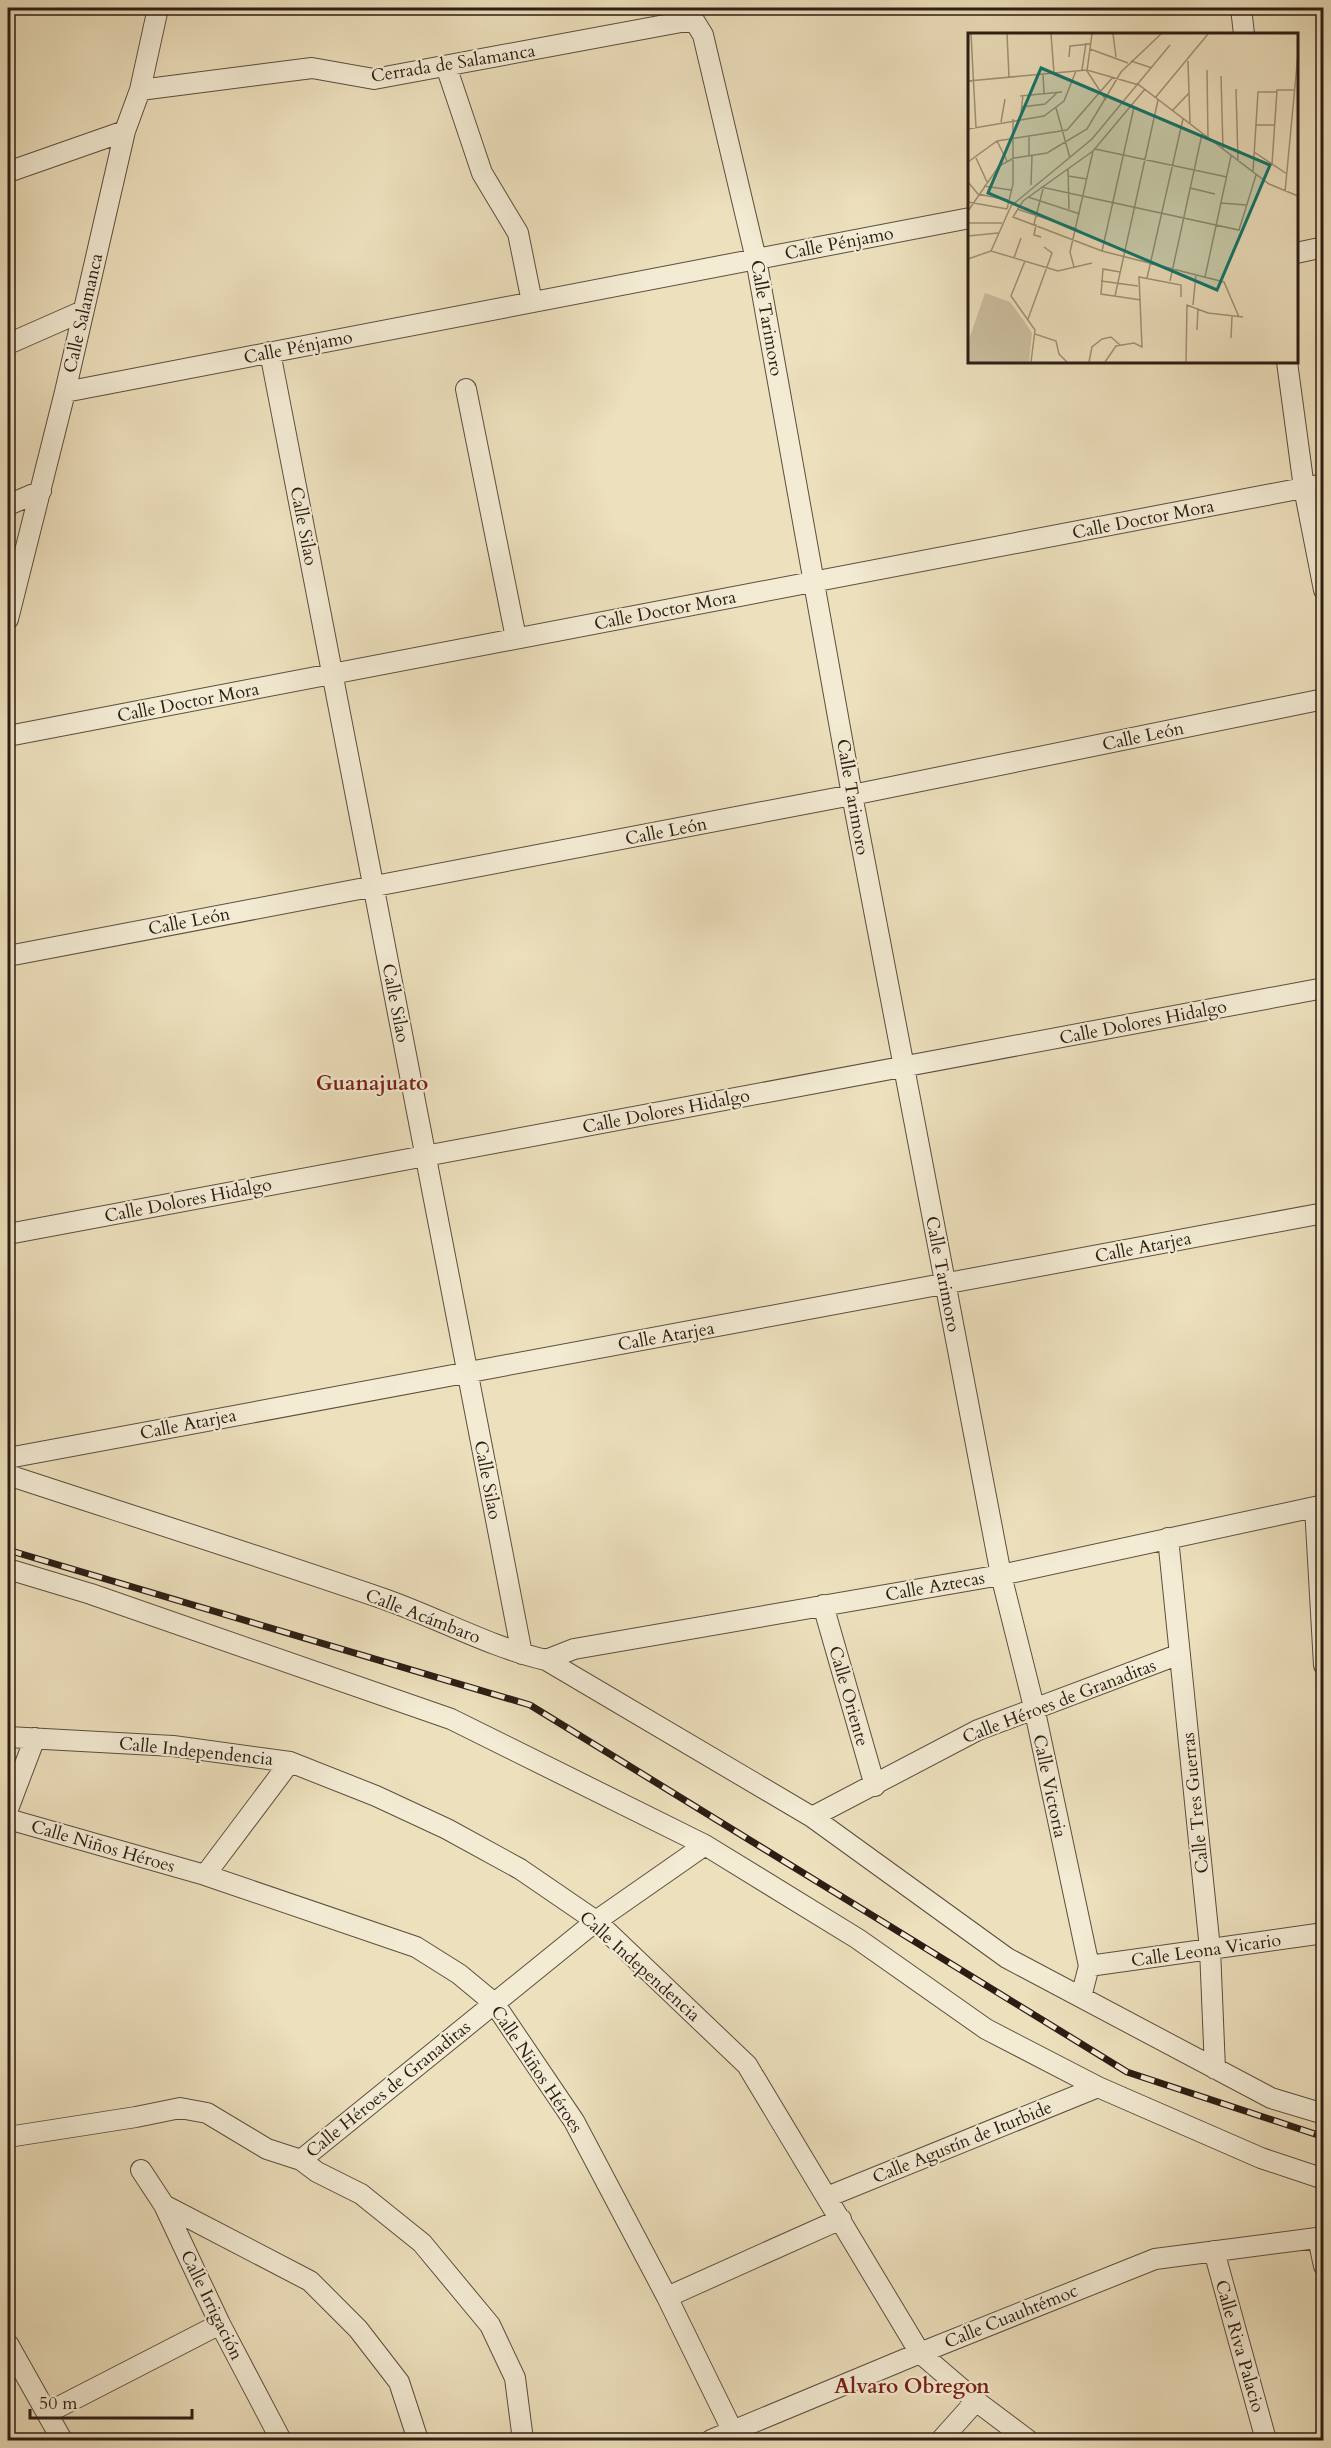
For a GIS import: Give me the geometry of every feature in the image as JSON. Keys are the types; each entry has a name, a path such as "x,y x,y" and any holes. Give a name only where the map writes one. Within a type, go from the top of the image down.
{"street":[{"name":"Calle Salamanca","path":"8,619 65,392 125,131 140,90 158,8"},
{"path":"1241,8 1244,33"},
{"name":"Cerrada de Salamanca","path":"140,90 312,68 374,80 681,22 695,22"},
{"name":"Calle Tarimoro","path":"695,22 703,35 756,259 852,795 1001,1575"},
{"path":"446,66 482,173 518,233 532,302"},
{"path":"8,172 125,131"},
{"name":"Calle Pénjamo","path":"65,392 968,218"},
{"path":"1298,253 1323,247"},
{"path":"8,344 83,310"},
{"name":"Calle Silao","path":"270,352 522,1654"},
{"path":"1287,363 1314,486 1323,590"},
{"path":"466,389 516,638"},
{"name":"Calle Doctor Mora","path":"8,736 1314,486"},
{"path":"8,506 41,491"},
{"name":"Calle León","path":"8,956 852,795 1323,699"},
{"name":"Calle Dolores Hidalgo","path":"8,1234 1323,988"},
{"name":"Calle Atarjea","path":"8,1458 1323,1213"},
{"name":"Calle Acámbaro","path":"8,1475 276,1562 411,1609 522,1654 546,1659 812,1817 1007,1958 1271,2098 1323,2114"},
{"path":"1319,1506 1323,1665"},
{"name":"Calle Aztecas","path":"546,1659 574,1649 1001,1575 1319,1506"},
{"name":"Calle Tres Guerras","path":"1168,1538 1210,1949 1215,2069"},
{"path":"8,1569 91,1594 452,1719 705,1845 858,1939 986,2029 1098,2087 1261,2158 1323,2179"},
{"name":"Calle Victoria","path":"1001,1575 1034,1707 1089,1966 1081,1997"},
{"name":"Calle Oriente","path":"823,1605 875,1786"},
{"name":"Calle Héroes de Granaditas","path":"812,1817 978,1730 1034,1707 1180,1654"},
{"name":"Calle Independencia","path":"8,1737 173,1746 290,1762 376,1796 447,1828 520,1869 596,1921 747,2065 920,2353 976,2401 1028,2440"},
{"path":"8,1809 35,1738"},
{"path":"205,1875 290,1762"},
{"name":"Calle Niños Héroes","path":"8,1819 205,1875 416,1947 459,1974 494,2002 574,2121 667,2297 734,2436"},
{"name":"Calle Héroes de Granaditas","path":"301,2160 596,1921 705,1845"},
{"name":"Calle Leona Vicario","path":"1089,1966 1323,1933"},
{"name":"Calle Agustín de Iturbide","path":"827,2197 1098,2087"},
{"path":"8,2137 180,2108 207,2113 267,2149 301,2160 317,2172 361,2194 422,2243 490,2325 515,2378 524,2440"},
{"name":"Calle Irrigación","path":"141,2170 164,2205 220,2324 281,2440"},
{"path":"164,2205 310,2281 358,2329 399,2382 418,2440"},
{"path":"667,2297 841,2219"},
{"path":"1321,2237 1323,2266"},
{"name":"Calle Cuauhtémoc","path":"711,2440 734,2436 920,2353 1155,2259 1321,2237"},
{"name":"Calle Riva Palacio","path":"1214,2252 1266,2440"},
{"path":"47,2413 220,2324"},
{"path":"8,2344 62,2440"},
{"path":"941,2440 976,2401"}],"railway":[{"path":"8,1550 530,1705 1127,2072 1324,2137"}],"district":[{"name":"Guanajuato","path":"372,1083"},
{"name":"Alvaro Obregon","path":"912,2386"}]}
